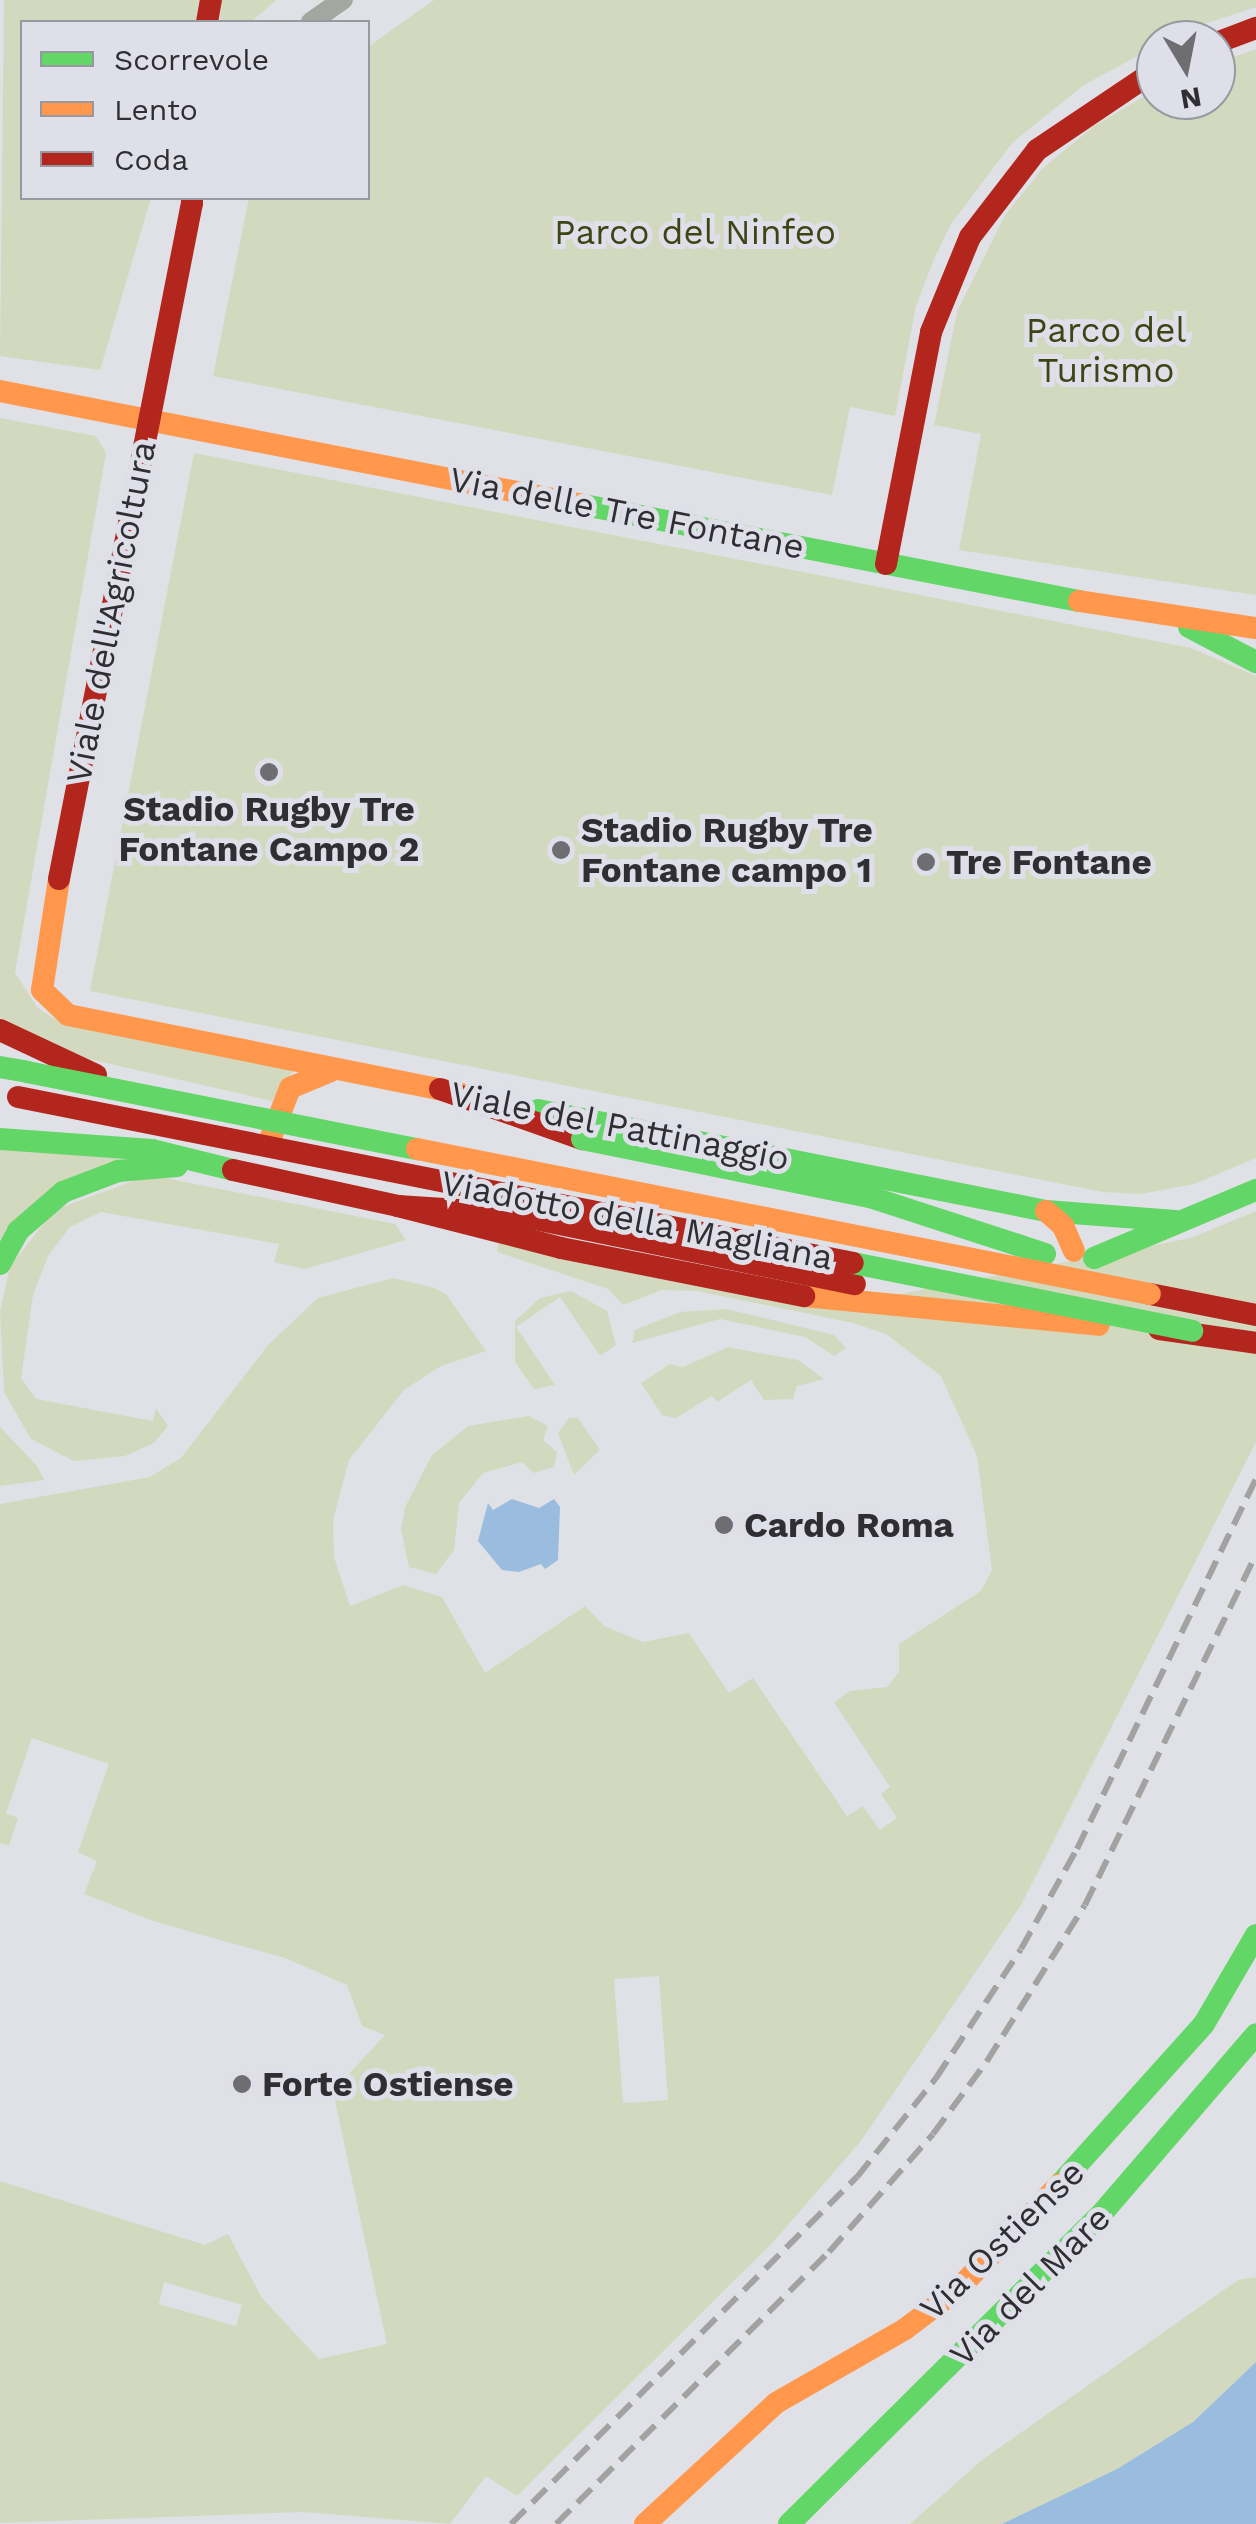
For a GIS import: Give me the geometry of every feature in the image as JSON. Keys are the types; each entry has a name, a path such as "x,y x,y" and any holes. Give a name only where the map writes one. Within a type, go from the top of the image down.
{"main road":[{"path":"886,564 939,305 982,217 1062,128 1136,82"},
{"name":"Viale dell'Agricoltura","path":"68,1015 47,1000 40,973 193,200"},
{"name":"Via delle Tre Fontane","path":"0,391 886,564 1169,616 1256,628"},
{"path":"1169,616 1256,662"},
{"name":"Viale del Pattinaggio","path":"68,1015 1046,1211 1175,1221"},
{"path":"0,1030 21,1044 155,1096"},
{"name":"Viadotto della Magliana","path":"0,1066 1256,1315"},
{"path":"271,1178 270,1134 286,1092 307,1076 338,1070"},
{"path":"440,1090 582,1139 870,1197 1150,1294"},
{"name":"Viadotto della Magliana","path":"9,1096 1256,1343"},
{"path":"0,1139 152,1150 661,1267 877,1309 1192,1331"},
{"path":"0,1264 32,1216 90,1179 143,1166 232,1170"},
{"name":"Viale del Pattinaggio","path":"1046,1211 1084,1254 1256,1190"},
{"path":"398,1206 495,1211 855,1284"},
{"name":"Via Ostiense","path":"645,2524 776,2403 906,2330 957,2290 1150,2092 1204,2024 1256,1935"},
{"name":"Via del Mare","path":"789,2524 1097,2218 1256,2034"}],"street":[{"path":"314,20 343,0"}],"green space":[{"path":"4,0 199,0 195,20 20,20 20,200 150,200 100,370 0,356"},
{"path":"221,0 276,0 253,20 220,20"},
{"name":"Parco del Ninfeo","path":"434,0 1256,0 1256,7 1217,20 1136,20 1136,57 1084,85 1013,142 951,224 934,259 916,306 895,416 850,407 832,495 213,376 249,200 370,200 370,46"},
{"name":"Parco del Turismo","path":"1256,49 1256,595 959,550 981,434 934,425 957,312 1005,215 1043,168 1093,127 1136,101 1136,120 1236,120 1236,56"},
{"path":"0,418 96,436 106,453 15,973 38,1008 64,1025 293,1071 272,1101 67,1054 0,1018"},
{"path":"194,453 1191,648 1256,676 1256,1158 1194,1184 1141,1194 1103,1192 90,991"},
{"path":"0,1147 132,1157 0,1239"},
{"path":"150,1175 395,1224 406,1240 305,1269 274,1262 279,1244 101,1212 70,1227 48,1256 33,1295 21,1378 36,1399 153,1421 156,1408 168,1426 154,1443 125,1456 74,1461 31,1439 4,1392 0,1311 10,1267 54,1210"},
{"path":"1256,1211 1256,1442 1021,1905 861,2141 773,2242 517,2496 486,2476 450,2524 304,2512 0,2523 0,2181 205,2245 228,2234 262,2298 319,2359 387,2344 333,2091 385,2035 362,2026 347,1985 285,1958 156,1922 84,1894 97,1861 78,1852 109,1764 32,1738 6,1813 18,1818 9,1846 0,1843 0,1504 150,1477 181,1458 269,1344 318,1298 393,1278 432,1287 446,1294 486,1351 441,1366 404,1390 349,1460 333,1520 334,1557 350,1606 403,1585 442,1597 485,1673 585,1606 604,1626 643,1642 689,1633 729,1693 753,1678 847,1816 863,1806 880,1830 897,1818 881,1794 890,1787 834,1702 850,1691 887,1687 899,1672 899,1644 981,1591 992,1570 977,1456 941,1376 886,1334 853,1323 697,1291 662,1290 623,1305 608,1289 497,1252 498,1243 821,1309 1191,1238","holes":["659,1976 668,2100 623,2103 614,1979","164,2282 242,2305 236,2326 159,2304"]},
{"path":"571,1291 607,1311 616,1345 600,1356 560,1297 516,1327 555,1385 534,1389 515,1362 515,1321 540,1298"},
{"path":"727,1309 834,1335 846,1348 834,1356 805,1337 720,1319 632,1343 635,1330 680,1312"},
{"path":"728,1347 798,1360 824,1379 797,1386 793,1399 764,1400 751,1380 717,1402 712,1396 676,1418 662,1415 641,1383 670,1364 683,1367"},
{"path":"529,1416 548,1426 543,1440 557,1452 554,1467 534,1473 522,1462 483,1473 459,1503 454,1550 436,1574 409,1567 401,1529 405,1507 432,1455 468,1426"},
{"path":"569,1418 578,1418 600,1450 574,1475 558,1433"},
{"path":"0,1427 37,1466 44,1480 0,1486"},
{"path":"1256,2277 1256,2362 1193,2422 1117,2469 1002,2524 910,2524 982,2460 1238,2280"}],"water":[{"path":"512,1499 539,1508 554,1499 560,1507 558,1560 545,1569 541,1564 519,1572 502,1570 478,1541 488,1503 493,1510"},
{"path":"1256,2362 1256,2524 1002,2524 1117,2469 1193,2422"}],"railway":[{"path":"511,2524 857,2177 936,2078 1021,1949 1077,1849 1256,1478"},
{"path":"556,2524 829,2252 933,2134 987,2061 1085,1905 1256,1554"}],"traffic: fast":[{"path":"584,505 1079,601"},
{"path":"1189,627 1256,662"},
{"path":"0,1067 27,1072"},
{"path":"27,1072 417,1149"},
{"path":"538,1110 1046,1211 1175,1221"},
{"path":"0,1139 152,1150 233,1170"},
{"path":"582,1139 870,1197 1045,1254"},
{"path":"0,1264 18,1231 63,1192 118,1171 177,1166"},
{"path":"1094,1258 1256,1190"},
{"path":"853,1263 1192,1331"},
{"path":"1060,2184 1204,2024 1256,1935"},
{"path":"789,2524 1104,2211 1256,2034"}],"traffic: slow":[{"path":"0,391 584,505"},
{"path":"1079,601 1256,628"},
{"path":"59,879 42,990 68,1015 459,1093"},
{"path":"269,1142 290,1088 331,1071"},
{"path":"417,1149 1150,1294"},
{"path":"1046,1211 1063,1226 1074,1251"},
{"path":"804,1296 1099,1325"},
{"path":"645,2524 776,2403 905,2329 957,2290 1060,2184"}],"traffic: jam":[{"path":"207,20 211,0"},
{"path":"1236,36 1256,28"},
{"path":"886,564 931,332 970,237 1037,150 1136,83"},
{"path":"59,879 192,203"},
{"path":"0,1030 96,1075"},
{"path":"440,1089 582,1139"},
{"path":"18,1097 853,1263"},
{"path":"233,1170 398,1206 505,1213 855,1284"},
{"path":"398,1206 561,1248 804,1296"},
{"path":"1150,1294 1256,1315"},
{"path":"1159,1329 1256,1343"}],"place":[{"name":"Stadio Rugby Tre Fontane Campo 2","path":"269,772"},
{"name":"Stadio Rugby Tre Fontane campo 1","path":"561,850"},
{"name":"Tre Fontane","path":"926,862"},
{"name":"Cardo Roma","path":"724,1525"},
{"name":"Forte Ostiense","path":"242,2084"}]}
